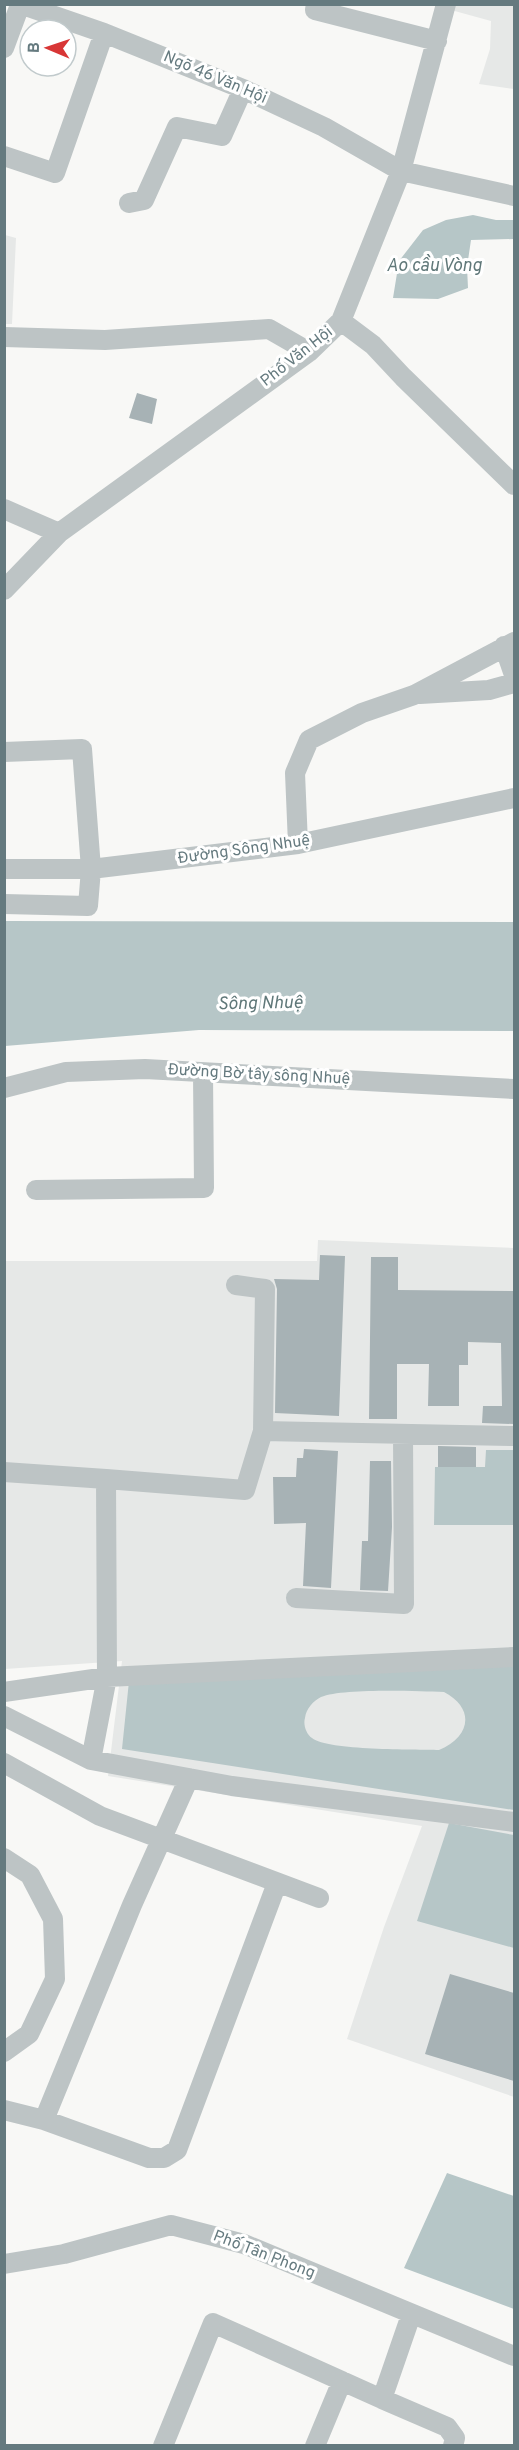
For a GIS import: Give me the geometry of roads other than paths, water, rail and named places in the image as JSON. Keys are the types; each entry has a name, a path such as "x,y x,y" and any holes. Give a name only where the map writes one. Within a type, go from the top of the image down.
{"street":[{"name":"Ngõ 46 Văn Hội","path":"20,4 104,33 243,89 324,127 401,171 514,196"},
{"path":"4,48 20,4"},
{"path":"316,4 315,10 437,41"},
{"name":"Phố Văn Hội","path":"4,590 59,533 309,352 341,321 401,171 446,4"},
{"path":"4,156 55,173 104,33"},
{"path":"129,203 144,201 177,127 222,136 243,89"},
{"path":"341,321 373,345 403,378 514,485"},
{"path":"4,337 105,340 269,329 309,352"},
{"path":"4,508 59,533"},
{"path":"307,842 295,773 309,740 362,713 414,695 509,644 514,675"},
{"path":"414,695 489,690 514,683"},
{"path":"4,752 82,749 91,869 88,906 4,904"},
{"name":"Đường Sông Nhuệ","path":"4,868 91,869 307,842 514,798"},
{"name":"Đường Bờ tây sông Nhuệ","path":"4,1088 66,1072 145,1069 514,1089"},
{"path":"36,1190 204,1188 203,1073"},
{"path":"4,1472 245,1490 263,1431 265,1289 236,1285"},
{"path":"263,1431 514,1436"},
{"path":"296,1598 404,1604 403,1434"},
{"path":"91,1760 107,1677 106,1479"},
{"path":"4,1692 107,1677 514,1657"},
{"path":"4,1716 91,1760 232,1786 514,1822"},
{"path":"6,1765 100,1816 319,1898"},
{"path":"44,2120 132,1905 189,1778"},
{"path":"4,1858 30,1875 53,1919 55,1979 29,2034 4,2052"},
{"path":"4,2110 44,2120 149,2158 164,2158 177,2150 277,1883"},
{"name":"Phố Tân Phong","path":"5,2265 64,2254 171,2225 244,2244 514,2356"},
{"path":"382,2399 411,2315"},
{"path":"163,2445 213,2323 447,2427 455,2438 453,2445"},
{"path":"315,2445 342,2381"}],"water":[{"name":"Ao cầu Vòng","path":"473,215 496,220 514,220 514,239 471,240 467,267 468,288 438,299 393,298 399,261 423,230 446,220"},
{"name":"Sông Nhuệ","path":"4,921 514,922 514,1031 199,1030 5,1046"},
{"path":"486,1450 514,1450 514,1525 434,1525 435,1467 485,1467"},
{"path":"514,1666 514,1810 122,1749 129,1681","holes":["381,1691 444,1692 454,1699 465,1714 463,1730 457,1738 439,1750 353,1747 321,1742 308,1734 304,1720 307,1711 315,1701 331,1694"]},
{"path":"449,1823 514,1835 514,1948 417,1921"},
{"path":"447,2173 514,2196 514,2309 404,2268"}]}
